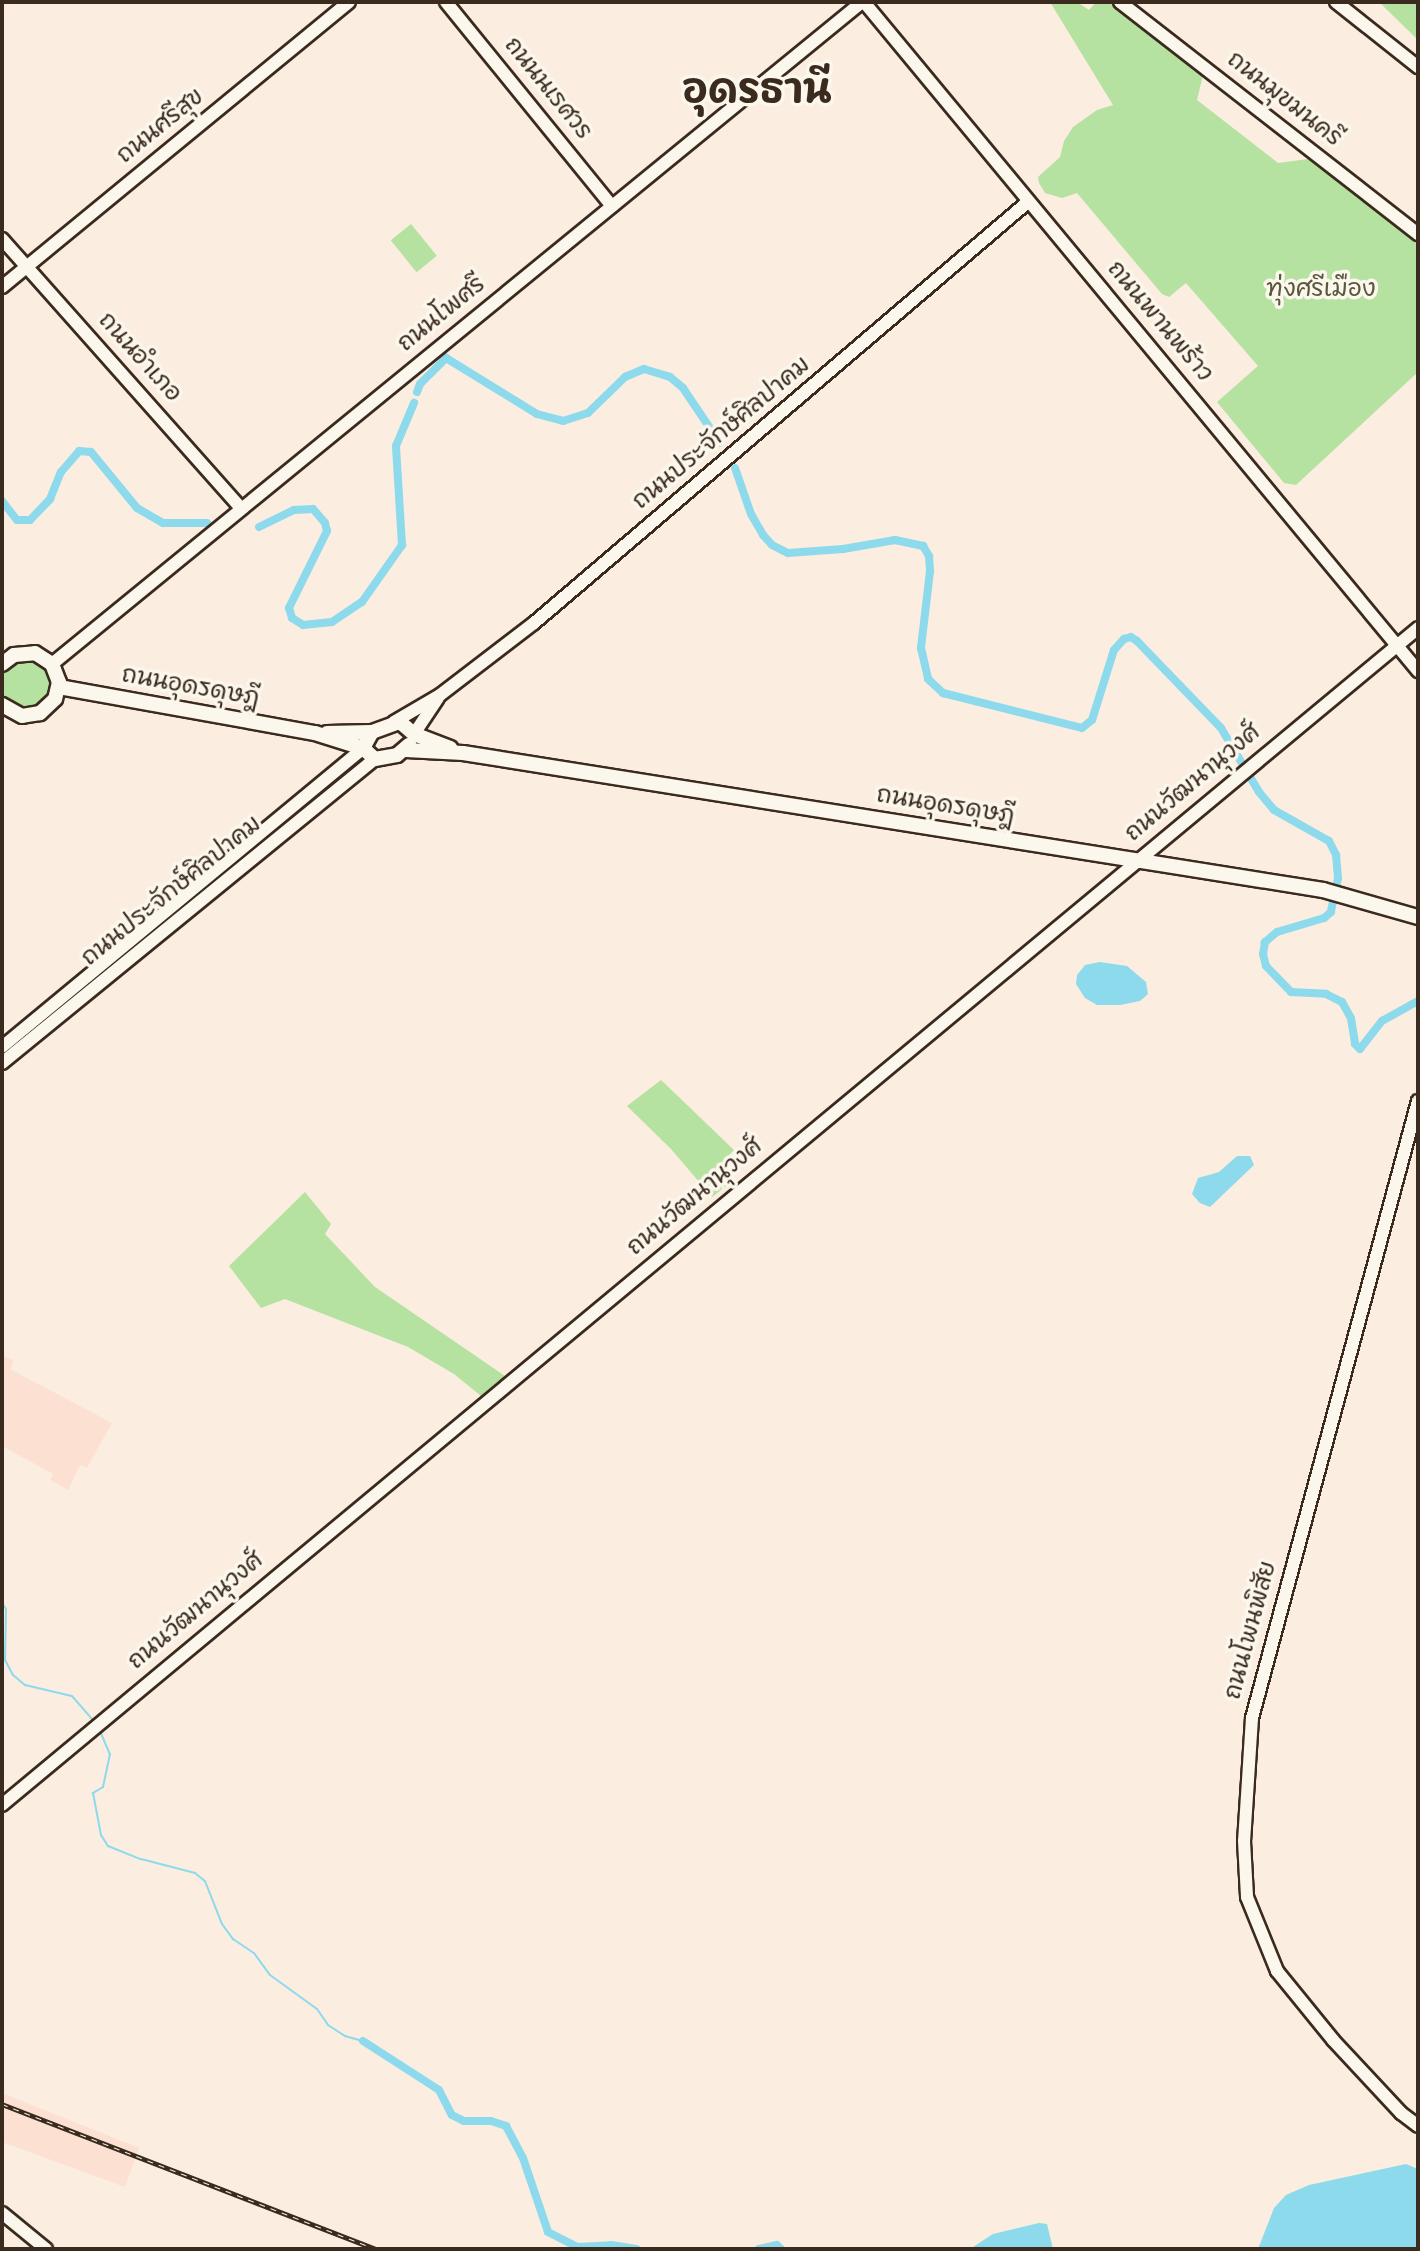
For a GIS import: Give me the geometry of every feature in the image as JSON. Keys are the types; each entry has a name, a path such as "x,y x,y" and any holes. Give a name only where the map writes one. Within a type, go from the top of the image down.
{"main road":[{"path":"2,664 14,655 28,652 42,655 52,664 59,687 51,705 40,713 27,717 5,711"},
{"name":"ถนนอุดรดุษฎี","path":"59,687 315,733 363,748"},
{"path":"375,759 363,748 372,732 394,722"},
{"name":"ถนนอุดรดุษฎี","path":"394,722 405,723 414,734 463,753"},
{"name":"ถนนอุดรดุษฎี","path":"315,733 372,732"},
{"path":"406,750 414,734"},
{"name":"ถนนอุดรดุษฎี","path":"375,759 406,750 463,753 1323,890 1418,917"}],"street":[{"name":"ถนนศรีสุข","path":"2,287 349,2"},
{"name":"ถนนนเรศวร","path":"446,2 612,206"},
{"name":"ถนนโพศรี","path":"52,664 863,2"},
{"name":"ถนนพานพร้าว","path":"863,2 1418,671"},
{"name":"ถนนมุขมนครี","path":"1120,2 1418,234"},
{"path":"1336,2 1418,67"},
{"name":"ถนนประจักษ์ศิลปาคม","path":"440,695 623,549 1029,201"},
{"name":"ถนนอำเภอ","path":"2,239 241,508"},
{"name":"ถนนวัฒนานุวงศ์","path":"2,1805 1418,628"},
{"path":"394,722 440,695"},
{"path":"414,734 440,695"},
{"name":"ถนนประจักษ์ศิลปาคม","path":"194,896 363,748"},
{"name":"ถนนประจักษ์ศิลปาคม","path":"2,1047 33,1028 194,896 375,759"},
{"path":"310,792 318,803"},
{"name":"ถนนประจักษ์ศิลปาคม","path":"2,1063 33,1028"},
{"name":"ถนนโพนพิสัย","path":"1418,1101 1252,1718 1244,1841 1247,1897 1277,1971 1333,2040 1401,2113 1418,2126"},
{"path":"2,2213 46,2249"}],"shaded area":[{"path":"2,1355 14,1361 10,1369 112,1423 87,1468 80,1465 68,1490 50,1480 53,1474 2,1446"},
{"path":"2,2093 139,2148 125,2187 2,2142"}],"green space":[{"name":"ทุ่งศรีเมือง","path":"1050,2 1077,2 1089,10 1096,2 1111,2 1203,75 1197,100 1278,163 1308,159 1418,244 1418,372 1296,485 1284,483 1217,402 1258,366 1186,283 1169,297 1162,294 1077,193 1062,198 1045,193 1039,183 1038,177 1060,157 1064,141 1073,127 1097,110 1113,105"},
{"path":"1379,2 1418,2 1418,40"},
{"path":"411,224 437,256 417,272 391,240"},
{"path":"26,659 44,666 51,684 44,702 26,709 8,702 1,684 8,666"},
{"path":"661,1080 734,1150 717,1168 731,1182 712,1197 671,1149 627,1106"},
{"path":"305,1192 331,1224 325,1234 375,1287 505,1376 481,1396 454,1374 408,1347 285,1299 261,1308 229,1266"}],"water":[{"path":"1100,962 1127,966 1146,982 1148,994 1140,1001 1120,1005 1097,1005 1085,998 1076,984 1077,975 1085,965"},
{"path":"1237,1156 1250,1156 1254,1165 1210,1207 1200,1203 1192,1194 1198,1178 1219,1172"},
{"path":"1406,2164 1418,2169 1418,2249 1258,2249 1274,2208 1286,2195 1309,2185"},
{"path":"1039,2223 1047,2224 1053,2249 970,2249 993,2234"}],"waterway":[{"path":"417,392 420,384 446,358 537,414 563,421 588,413 625,377 644,369 670,377 683,388 720,443"},
{"path":"259,527 294,510 313,509 325,523 327,531 289,608 292,618 303,625 332,622 362,602 402,545 396,446 414,403"},
{"path":"2,501 17,520 30,520 50,499 61,472 79,451 91,452 137,508 163,523 207,523"},
{"path":"735,468 751,514 763,535 772,545 788,553 843,549 895,540 923,546 929,556 930,571 921,648 928,679 943,693 1082,728 1092,720 1114,650 1124,639 1131,637 1137,641 1221,728 1259,792 1274,810 1329,841 1336,855 1338,878 1331,912 1324,918 1277,932 1265,942 1263,954 1266,966 1291,992 1326,994 1342,1002 1351,1018 1355,1044 1360,1049 1382,1021 1418,1001"},
{"path":"2,1603 6,1609 5,1660 13,1675 25,1685 72,1696 95,1722"},
{"path":"100,1731 110,1754 103,1787 93,1793 101,1835 108,1846 141,1859 195,1873 205,1881 222,1924 233,1939 254,1953 270,1975 317,2009 328,2025 345,2036 363,2041"},
{"path":"363,2041 439,2090 452,2115 464,2121 491,2121 506,2126 523,2158 548,2232 577,2247 611,2245 637,2249"},
{"path":"759,2249 777,2245 781,2249"}],"railway":[{"path":"2,2104 375,2249"}],"district":[{"name":"อุดรธานี","path":"757,95"}]}
